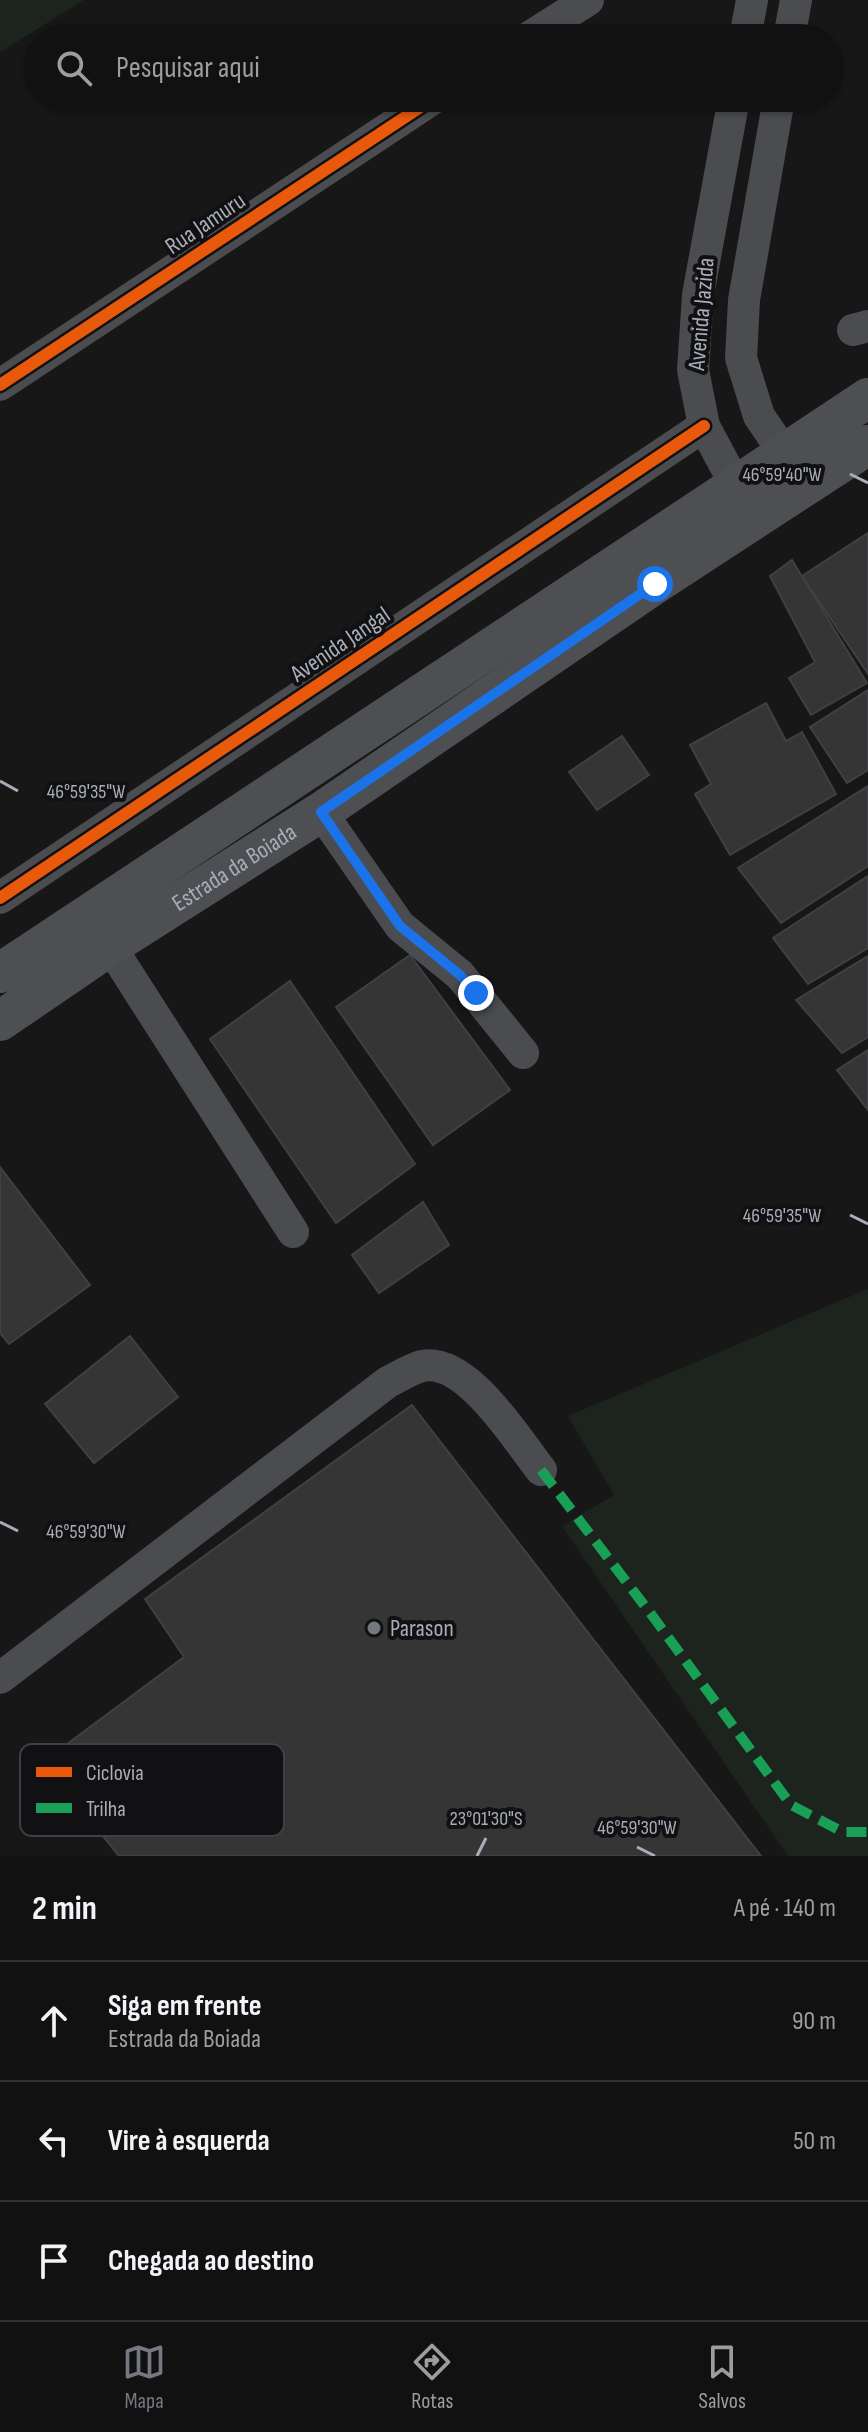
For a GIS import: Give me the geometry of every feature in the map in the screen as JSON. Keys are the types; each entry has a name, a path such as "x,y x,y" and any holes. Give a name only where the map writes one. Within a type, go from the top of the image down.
{"main road":[{"name":"Estrada da Boiada","path":"0,973 868,398"},
{"name":"Estrada da Boiada","path":"0,1021 110,946 321,812 868,445"}],"street":[{"path":"550,24 588,0"},
{"path":"748,24 752,0"},
{"path":"792,24 796,0"},
{"name":"Rua Jamuru","path":"0,385 413,112"},
{"name":"Avenida Jazida","path":"731,112 698,295 693,370 704,426 735,484 758,516"},
{"name":"Avenida Jazida","path":"777,112 744,300 741,358 759,416 806,485"},
{"name":"Avenida Jangal","path":"0,898 704,426"},
{"path":"321,812 400,926 460,975 523,1053"},
{"path":"110,946 293,1232"},
{"path":"0,1678 388,1382 422,1366 440,1366 459,1375 478,1391 541,1470"}],"shaded area":[{"path":"0,0 84,0 45,24 24,24 24,37 0,52"},
{"path":"868,1289 868,1856 788,1856 562,1526 614,1495 568,1416"}],"building":[{"path":"868,533 868,674 802,576"},
{"path":"792,560 867,683 811,715 789,678 815,662 770,576"},
{"path":"868,690 868,770 847,783 810,727"},
{"path":"766,703 786,741 802,732 836,794 730,855 695,794 711,784 690,745"},
{"path":"622,736 649,775 597,810 569,772"},
{"path":"868,786 868,866 781,923 738,868"},
{"path":"868,876 868,948 808,984 773,938"},
{"path":"410,955 510,1090 433,1145 336,1007"},
{"path":"868,956 868,1037 842,1053 796,1000"},
{"path":"290,981 415,1164 336,1223 210,1039"},
{"path":"868,1050 868,1110 837,1070"},
{"path":"0,1167 90,1285 9,1344 0,1333"},
{"path":"423,1202 449,1245 379,1293 352,1255"},
{"path":"130,1336 178,1397 94,1463 45,1404"},
{"name":"Parason","path":"412,1405 761,1856 119,1856 103,1836 284,1836 284,1744 67,1744 184,1657 145,1599"}],"marked path":[{"path":"541,1470 791,1805 843,1832 868,1832"}],"cycle path":[{"path":"0,385 413,112"},
{"path":"0,898 704,426"}],"place":[{"name":"Parason","path":"374,1628"}],"route":[{"path":"476,993 460,975 400,926 321,812 655,584"}]}
